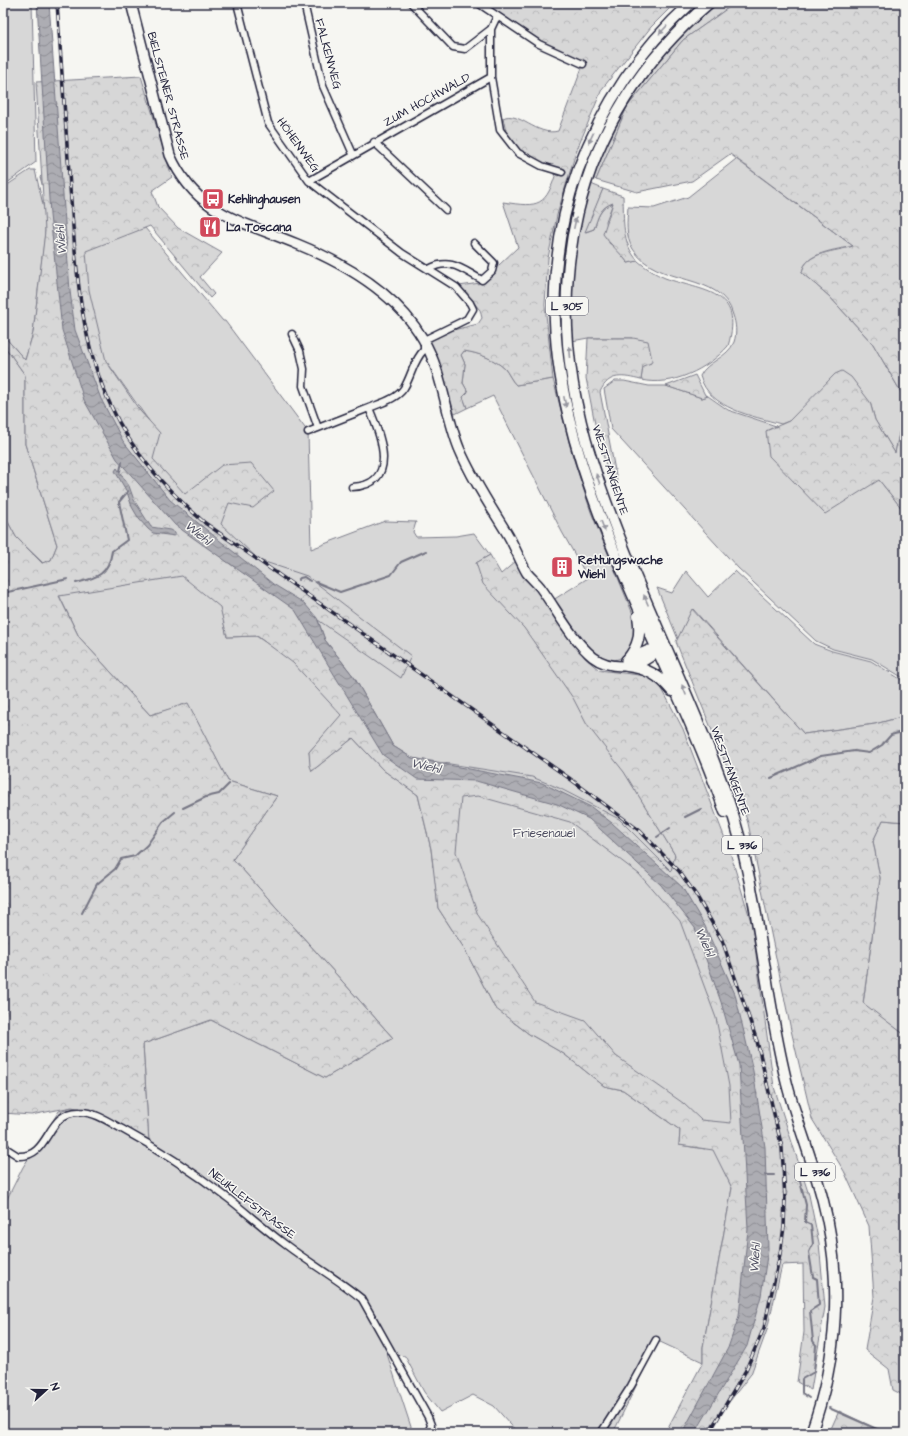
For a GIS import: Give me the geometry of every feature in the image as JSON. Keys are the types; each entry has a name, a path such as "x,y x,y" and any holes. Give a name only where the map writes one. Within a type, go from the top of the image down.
{"main road":[{"name":"BIELSTEINER STRASSE","path":"131,3 170,155 186,185 202,201 215,209 251,226 326,257 361,276 392,300 413,324 424,340 436,365 450,421 460,449 475,481 513,544 534,572 539,586 585,649 600,662 614,665 627,663"},
{"name":"WESTTANGENTE","path":"691,3 646,50 621,84 600,120 583,158 570,197 560,238 555,280 557,349 562,389 569,422 601,522 680,702 722,803 756,914"},
{"name":"WESTTANGENTE","path":"709,3 662,48 636,81 614,117 595,155 577,213 569,259 567,314 570,354 576,396 585,438 620,539 673,662 730,806 747,866 756,914"},
{"name":"L 305","path":"627,663 639,640 640,626 637,604"},
{"path":"661,635 657,650 668,656 673,662"},
{"name":"L 336","path":"627,663 650,658 657,650"},
{"name":"L 336","path":"627,663 645,669 654,674 668,686 680,702"},
{"name":"L 336","path":"756,914 783,1066 792,1102 824,1204 835,1266 835,1309 832,1353 823,1396 811,1433"}],"street":[{"name":"HÖHENWEG","path":"237,3 268,123 309,181 402,253 429,268 456,287 474,309 467,319 424,340"},
{"name":"FALKENWEG","path":"304,3 323,86 354,154"},
{"path":"411,3 454,47 465,49 491,29"},
{"path":"478,3 539,44 583,64"},
{"path":"497,16 491,29 491,76 500,130 518,153 542,166 562,172"},
{"name":"ZUM HOCHWALD","path":"309,181 374,142 491,76"},
{"path":"374,142 446,210"},
{"path":"429,268 438,264 448,263 482,280 492,271 494,263 474,242"},
{"path":"292,334 300,351 304,369 303,386 318,428"},
{"path":"308,432 393,398 404,388 417,356 424,350 424,340"},
{"path":"352,487 371,484 378,479 382,470 379,432 369,408"},
{"name":"NEUKLEFSTRASSE","path":"3,1144 18,1156 36,1152 61,1116 82,1112 103,1119 144,1141 196,1174 285,1244 348,1288 362,1300 428,1417 431,1425 428,1433"},
{"path":"601,1433 631,1386 656,1340"}],"green space":[{"path":"3,3 32,3 36,162 3,186"},
{"path":"480,3 675,3 651,27 602,89 576,152 557,215 548,258 545,305 553,379 516,385 501,365 491,359 475,353 464,351 461,355 465,364 463,383 468,392 463,397 467,408 453,415 444,379 430,342 431,339 449,331 478,324 482,318 480,310 459,286 480,283 518,247 503,202 526,205 540,202 545,198 549,191 557,170 521,155 506,132 503,118 515,118 550,132 558,131 583,65 536,41"},
{"path":"717,3 735,3 683,40 627,107 596,180 592,177 627,101 649,70 689,28"},
{"path":"735,3 905,3 905,399 873,344 829,296 802,273 804,266 815,256 853,246 730,154 692,181 637,192 596,180 627,107 683,40"},
{"path":"141,76 172,177 152,191 158,207 178,228 222,253 200,277 214,294 210,298 150,226 86,251 89,290 106,361 140,411 160,433 153,459 185,494 222,465 251,463 274,491 253,508 229,503 221,524 259,560 307,576 411,656 401,678 318,620 325,640 354,677 393,746 412,758 532,777 559,788 619,819 671,871 675,855 624,772 587,725 573,698 524,628 483,584 476,563 490,555 501,574 516,561 585,658 599,670 647,676 661,687 683,729 729,849 752,925 774,1087 809,1195 819,1243 825,1307 811,1390 797,1382 804,1332 803,1264 782,1265 767,1330 751,1374 705,1433 665,1433 703,1362 703,1347 732,1188 713,1150 679,1145 680,1130 623,1090 604,1086 564,1054 529,1034 495,1008 464,948 438,908 431,849 418,795 383,770 353,738 312,771 309,752 341,715 293,663 257,636 227,637 220,607 182,576 59,596 79,637 150,715 188,703 228,781 277,796 233,859 393,1038 325,1078 211,1020 143,1044 149,1143 91,1111 72,1107 31,1115 3,1113 3,513 16,537 42,563 51,560 57,545 25,444 25,375 3,344 3,335 25,360 33,333 45,231 36,82","holes":["478,796 570,822 639,874 680,921 716,1018 729,1086 731,1123 701,1120 683,1103 616,1056 585,1020 535,1002 478,915 456,852 461,798"]},
{"name":"Friesenauel","path":"150,102 143,229 145,228 223,321 225,321 308,432 311,549 385,521 416,522 413,532 416,537 456,536 474,533 490,555 476,563 572,685 675,855 672,870 724,959 736,1188 723,1169 732,1188 703,1347 703,1362 658,1341 616,1427 611,1433 518,1433 494,1406 473,1395 440,1412 424,1392 405,1356 387,1354 413,1433 3,1433 3,1207 23,1167 59,1111 72,1107 91,1111 149,1142 143,1044 211,1020 325,1078 393,1038 233,859 277,796 228,781 188,704 150,715 79,637 59,595 180,576 43,309 46,198 40,177 108,109","holes":["107,362 149,421 112,378","221,609 277,650 256,636 227,637","298,668 330,687 421,787 433,859 433,867 431,849 418,795 383,770 353,738 312,771 309,752 342,715","435,877 495,1008 464,948 438,908","513,1022 680,1123 705,1149 679,1145 680,1130 623,1090 604,1086 564,1054 529,1034"]},
{"path":"736,159 853,246 815,256 804,266 802,273 829,296 873,344 905,399 905,426 900,429 895,453 875,420 870,402 781,424 745,414 722,404 705,387 700,376 703,371 727,352 734,342 736,328 733,315 726,301 716,291 657,269 643,261 630,244 627,229 628,207 654,208 688,197"},
{"path":"30,170 35,170 46,225 33,333 25,360 3,335 3,188"},
{"path":"591,184 603,189 586,232 594,229 602,210 613,203 606,221 609,243 617,249 628,263 638,261 651,271 665,278 706,291 717,296 726,303 731,313 732,327 728,346 700,369 665,381 641,380 643,365 651,363 633,338 588,338 572,341 571,302 573,262 580,222"},
{"path":"603,189 623,196 624,230 626,239 638,261 628,263 603,234 613,203 602,210 594,229 585,232"},
{"path":"588,338 633,338 648,341 652,360 651,363 643,366 641,380 629,377 612,378 600,392 617,481 609,476 596,429 586,378"},
{"path":"3,344 25,375 25,444 57,545 51,560 43,563 16,537 3,513"},
{"path":"464,351 492,359 505,369 516,385 553,379 573,457 591,512 637,624 635,641 632,648 624,656 615,660 610,660 599,657 593,653 574,631 553,600 588,578 562,532 493,396 467,408 463,397 468,392 463,383 465,364 461,355"},
{"path":"842,371 851,377 870,402 875,420 895,453 900,429 905,426 905,508 903,510 879,480 825,514 769,456 766,431 789,421 835,374"},
{"path":"695,375 705,395 708,396 702,398 666,386"},
{"path":"615,381 624,381 649,386 666,386 702,398 708,396 728,410 776,426 766,431 879,480 903,510 905,508 905,679 872,659 833,649 816,641 738,568 611,429 604,389"},
{"path":"686,571 708,597 735,571 814,644 832,651 871,661 905,682 905,716 875,724 804,734 693,609 678,639 657,588 672,593"},
{"path":"692,609 804,734 875,724 905,716 905,822 883,820 873,841 880,878 863,1003 905,1035 905,1396 893,1390 889,1369 865,1350 874,1297 869,1226 844,1171 812,1119 791,1030 748,823 738,794 676,642"},
{"path":"883,820 905,822 905,1035 863,1004 880,878 873,841"},
{"path":"839,1411 885,1433 829,1433"}],"water":[{"name":"Wiehl","path":"37,3 49,3 70,291 75,330 101,399 123,441 170,500 273,584 304,603 317,618 325,640 354,677 393,746 412,758 542,783 591,807 612,823 682,887 705,926 735,994 753,1071 765,1147 768,1249 761,1296 747,1346 695,1433 682,1433 728,1348 739,1316 748,1229 739,1065 721,1002 695,928 661,885 589,819 557,804 476,781 417,779 383,755 295,610 175,525 117,459 84,400 62,330 50,215"},
{"path":"117,468 129,486 134,500 151,527 170,530 175,533 175,536 153,533 139,519 132,507 127,492 115,471"}],"waterway":[{"path":"120,471 122,462"},
{"path":"76,583 101,574 108,565 112,551 127,540 119,502 128,491"},
{"path":"316,582 340,592 391,575 401,562 426,551"},
{"path":"298,580 304,577 310,581"},
{"path":"3,593 68,579"},
{"path":"771,778 821,756 854,751 869,753 882,745 891,735 905,731"},
{"path":"183,808 206,797 219,794 229,784"},
{"path":"685,817 701,809"},
{"path":"82,913 97,884 115,869 121,859 135,856 147,845 163,822 175,812"},
{"path":"657,837 670,828"},
{"path":"765,1175 774,1175"},
{"path":"795,1176 799,1177 806,1205 805,1222 811,1225 813,1244 809,1252 813,1277 817,1279 819,1305 810,1311 813,1341 816,1345 814,1372 802,1379 802,1393 809,1398"},
{"path":"829,1408 879,1430 891,1433"}],"railway":[{"path":"57,3 74,243 80,299 85,326 100,380 120,423 140,455 164,484 205,523 569,778 640,831 679,871 696,895 722,940 757,1041 782,1148 785,1199 784,1227 780,1254 764,1328 745,1372 709,1433"}],"place":[{"name":"Kehlinghausen","path":"213,199"},
{"name":"La Toscana","path":"210,227"},
{"name":"Rettungswache Wiehl","path":"562,567"}]}
